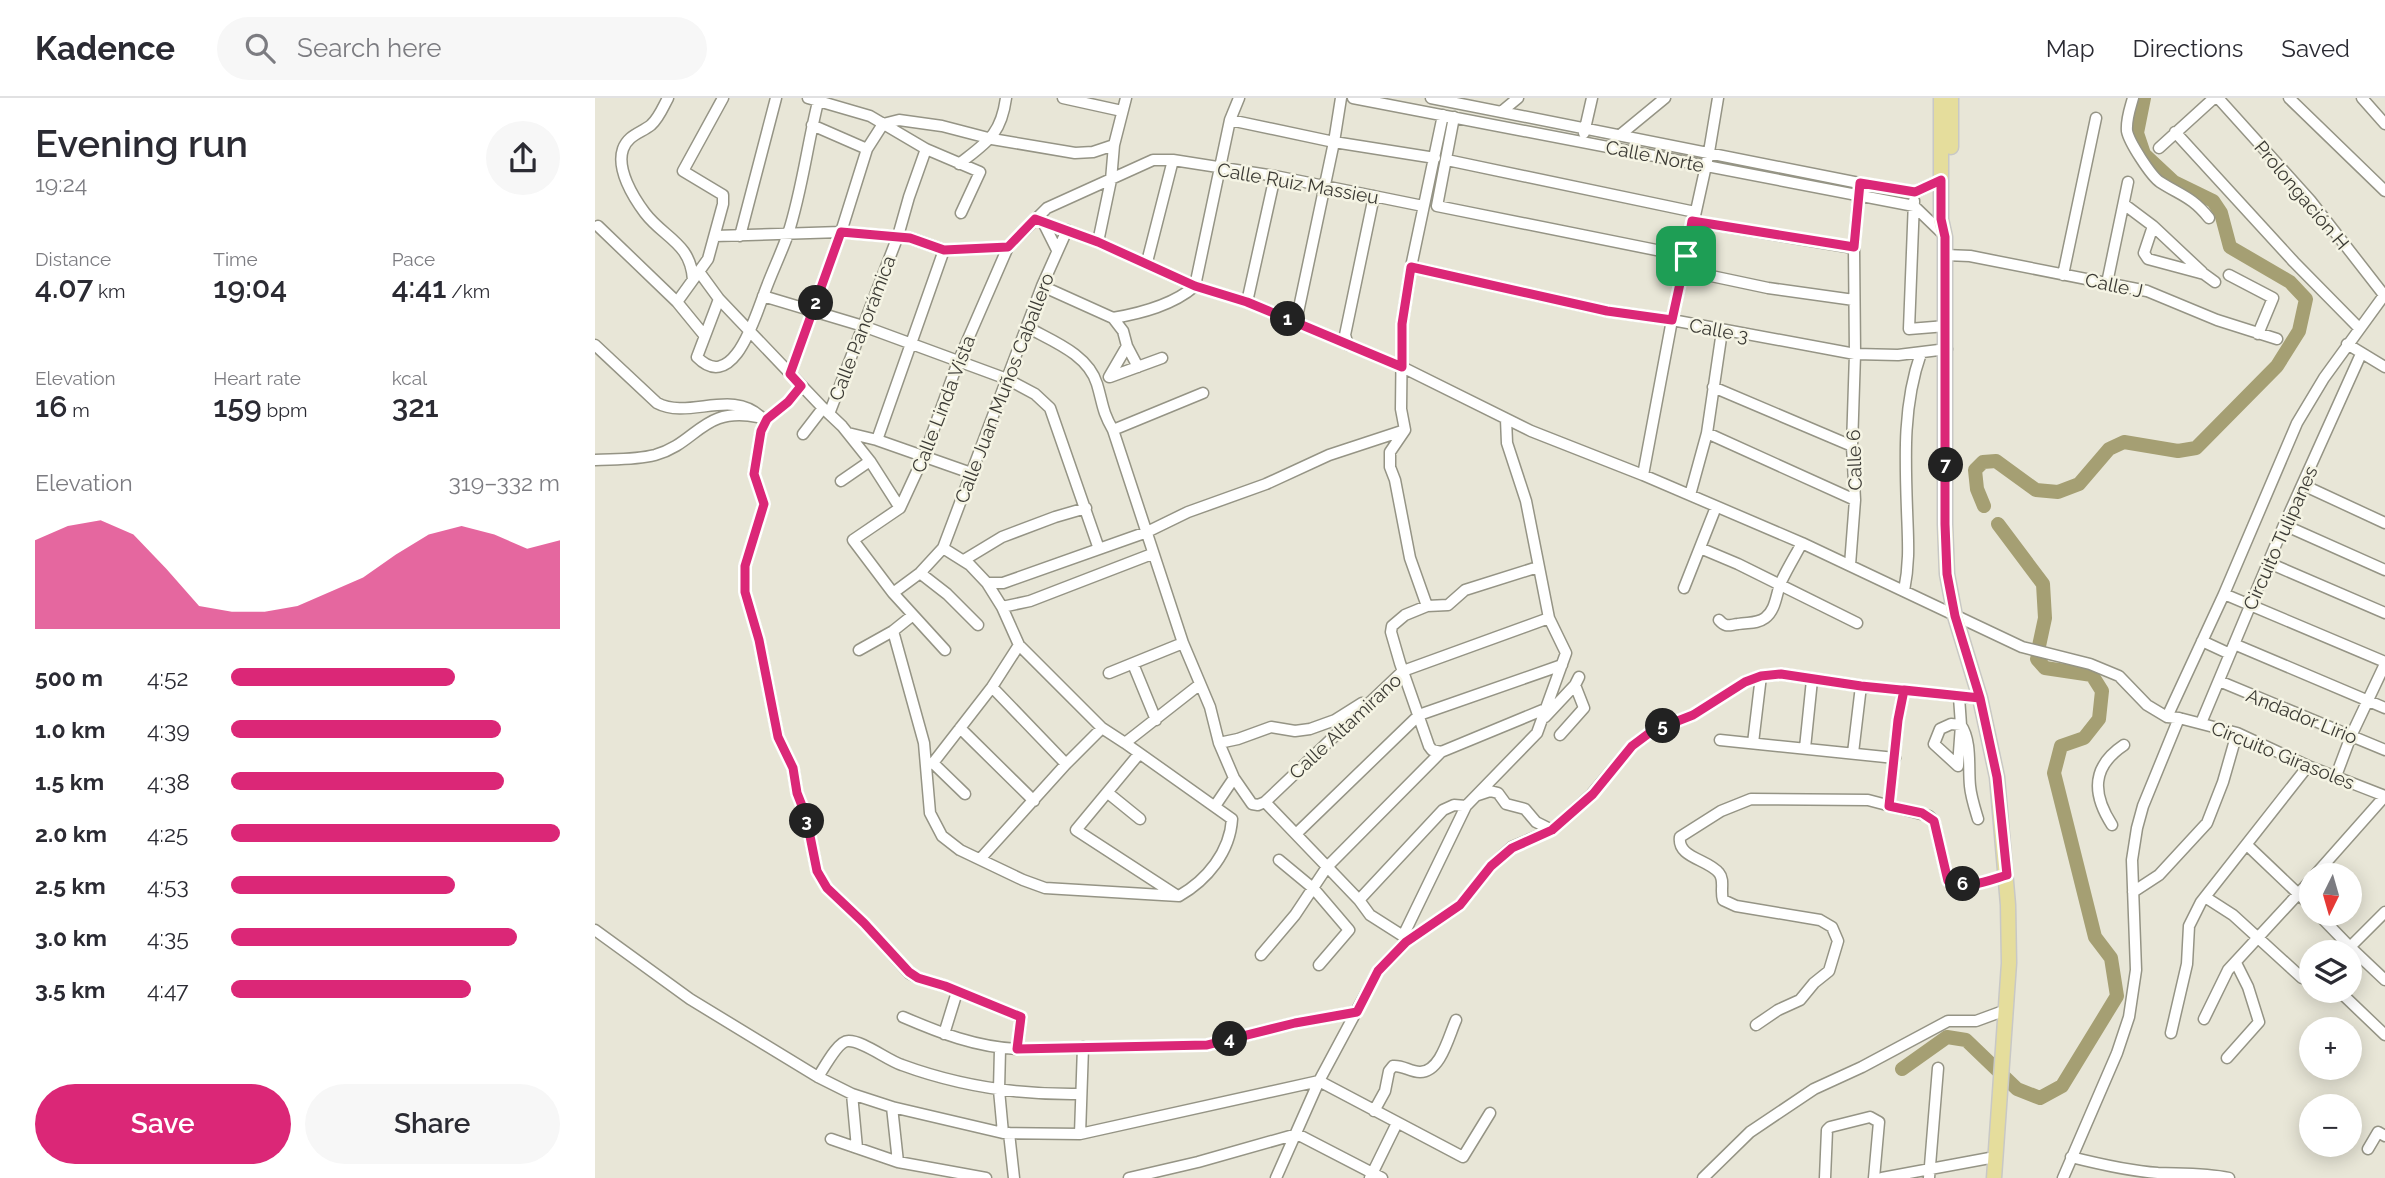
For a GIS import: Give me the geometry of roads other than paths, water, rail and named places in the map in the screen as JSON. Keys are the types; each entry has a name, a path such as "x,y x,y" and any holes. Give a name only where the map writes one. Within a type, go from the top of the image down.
{"main road":[{"path":"1941,98 1941,219 1945,234 1947,349 1947,574 1955,616 1980,698 1997,777 2007,875 2009,963 1994,1178"},
{"path":"1945,234 1950,219 1951,98"}],"street":[{"path":"668,98 658,117 650,126 630,137 622,150 623,172 646,214 671,236 685,253 697,277 848,433 870,461 900,508 853,540 893,593 945,650"},
{"path":"677,302 708,258 723,204 723,195 683,172 723,98"},
{"path":"740,236 776,98"},
{"path":"959,164 992,139 1004,115 1006,98"},
{"path":"1063,98 1122,111"},
{"path":"1093,240 1111,180 1114,145 1126,98"},
{"path":"1113,318 1165,304 1195,286 1230,120 1239,98"},
{"path":"1296,322 1341,98"},
{"name":"Calle Norte","path":"1358,98 1914,206"},
{"name":"Calle Norte","path":"1431,98 1470,101 1501,112 1915,192"},
{"path":"1501,112 1518,98"},
{"path":"1582,142 1592,98"},
{"path":"1620,135 1665,98"},
{"path":"1643,475 1718,98"},
{"path":"2133,98 2127,132 2150,170 2160,182 2197,203 2209,218"},
{"path":"2159,148 2216,98"},
{"name":"Prolongación H","path":"2216,98 2310,200 2384,294"},
{"path":"2289,98 2385,191"},
{"path":"2362,98 2385,124"},
{"path":"719,299 697,357 705,365 719,367 730,362 751,331 788,233 812,125 813,100 850,103 926,149 980,172 961,213"},
{"path":"1427,606 1410,558 1390,467 1390,452 1405,429 1401,410 1402,324 1423,206 1435,158 1454,117 1470,101"},
{"path":"1454,117 1437,206 1686,256"},
{"path":"2063,275 2096,118"},
{"path":"790,374 841,232 867,149 883,124 899,120 942,126 992,139 1075,153 1093,152 1114,145"},
{"path":"1230,120 1334,142 1435,158"},
{"path":"812,125 867,149"},
{"path":"2175,132 2294,262 2359,328"},
{"name":"Calle Panorámica","path":"803,434 826,411 901,239 909,197 926,149"},
{"path":"715,236 841,232 901,239 944,250 1008,247 1039,221 1047,208 1153,160 1173,160 1147,262"},
{"name":"Calle Ruiz Massieu","path":"1173,160 1275,176 1423,206"},
{"path":"1447,160 1693,216 1854,247"},
{"path":"1247,302 1275,176"},
{"path":"1941,180 1915,192 1909,329 1946,326"},
{"path":"2107,283 2128,182"},
{"name":"Calle 6","path":"1850,565 1855,500 1852,446 1854,247 1860,183"},
{"path":"1348,345 1345,335 1374,197"},
{"path":"2125,205 2153,226 2215,282"},
{"path":"1914,206 1945,234"},
{"path":"1039,221 1093,240 1147,262 1195,286 1247,302 1402,367 1507,419 1802,543 2022,647 2090,664 2119,676 2147,705 2167,718 2224,594 2297,423 2323,378 2384,294"},
{"path":"1039,221 1058,248 1093,240"},
{"path":"598,226 677,302 704,335"},
{"path":"2153,226 2144,253 2148,259 2204,274"},
{"name":"Calle Juan Muños Caballero","path":"943,548 1042,286 1067,230"},
{"name":"Calle Linda Vista","path":"900,508 924,456 958,362 1008,247"},
{"path":"877,440 944,250"},
{"name":"Calle J","path":"1945,255 1970,256 2147,291 2277,339"},
{"name":"Calle 3","path":"1411,267 1607,311 1672,320 1855,354 1921,353 1947,349"},
{"path":"1683,270 1767,288 1854,300"},
{"path":"2229,275 2273,298 2258,334"},
{"path":"1042,286 1113,318 1123,331 1138,367"},
{"path":"763,296 863,326 1007,379 1035,394 1050,408 1099,549"},
{"path":"2374,308 2385,314"},
{"path":"1123,331 1133,314"},
{"path":"893,631 930,764 930,813 941,836 960,850 1045,888 1179,896 1196,887 1219,858 1242,811 1234,778 1152,554 1113,430 1103,413 1097,383 1082,359 1027,327"},
{"path":"1690,495 1707,433 1722,331"},
{"path":"2347,344 2385,367"},
{"path":"595,345 657,403 666,408 741,405 764,418"},
{"path":"1110,377 1127,346"},
{"path":"1904,591 1909,565 1905,457 1907,403 1921,353"},
{"name":"Circuito Tulipanes","path":"2201,723 2284,525 2361,354"},
{"path":"1097,383 1162,358"},
{"path":"595,460 656,454 681,441 707,422 730,414 764,418 788,402 801,386"},
{"path":"1713,387 1852,446"},
{"path":"1113,430 1203,393"},
{"path":"764,418 754,474 764,504 745,566 745,592 759,640 778,737 793,768 817,871 827,888 909,972 918,978 1021,1017 1017,1049"},
{"path":"1276,1178 1319,1082 1378,971 1405,939 1466,806 1537,733 1566,653 1549,618 1525,501 1507,443 1507,419"},
{"path":"987,583 1003,583 1147,533 1188,512 1266,484 1329,455 1405,429"},
{"path":"848,433 877,440 971,473"},
{"path":"1707,433 1855,500"},
{"path":"841,481 870,461"},
{"path":"2303,485 2385,523"},
{"path":"964,560 1002,537 1086,508"},
{"path":"1684,588 1716,508"},
{"path":"2284,525 2385,570"},
{"path":"1719,620 1729,626 1752,624 1766,617 1802,543"},
{"path":"893,593 920,573 943,548 964,560 987,583 1002,607 1019,645 1102,729 1215,806 1242,811 1265,802 1359,900 1370,915 1405,939"},
{"path":"1700,548 1857,623"},
{"path":"1002,607 1030,601 1152,554"},
{"path":"2269,563 2385,613"},
{"path":"1441,752 1429,746 1401,667 1391,632 1392,626 1405,615 1427,606 1448,605 1465,590 1538,567"},
{"path":"920,573 947,594 978,625"},
{"path":"2224,594 2385,663 2351,736 2336,776"},
{"path":"859,650 893,631 913,615"},
{"name":"Calle Altamirano","path":"1265,802 1401,667 1549,618"},
{"path":"2202,641 2232,649 2385,708"},
{"path":"1109,673 1183,643"},
{"path":"930,764 992,687 1019,645"},
{"path":"1133,664 1156,720"},
{"path":"1296,834 1419,715 1562,666"},
{"path":"1219,743 1271,727 1296,731 1335,720 1373,694 1401,667"},
{"path":"1405,939 1460,905 1491,866 1512,848 1552,830 1593,794 1632,746 1652,731 1693,715 1745,682 1761,676 1781,674 1861,686 1980,698"},
{"path":"1753,743 1761,676"},
{"path":"1805,748 1812,680"},
{"path":"1540,722 1577,681 1584,708 1560,735"},
{"name":"Andador Lirio","path":"2218,681 2385,750"},
{"path":"1125,743 1199,685"},
{"path":"1853,753 1861,686"},
{"path":"992,687 1066,764"},
{"path":"1889,806 1898,720 1904,690"},
{"path":"1959,697 1961,725 1965,730 1969,756 1970,790 1978,819"},
{"path":"1261,955 1314,888 1327,867 1441,752 1545,709"},
{"name":"Circuito Girasoles","path":"2167,718 2179,718 2237,733 2308,766 2385,796"},
{"path":"2062,1177 2117,1053 2129,1017 2136,970 2132,860 2137,828 2143,806 2179,718"},
{"path":"960,728 1034,801"},
{"path":"981,858 1066,764 1102,729"},
{"path":"2133,892 2158,875 2207,823 2223,782 2237,733"},
{"path":"1720,740 1895,758"},
{"path":"2112,825 2101,808 2097,776 2112,754 2124,746"},
{"path":"1139,754 1076,830 1179,896"},
{"path":"930,764 965,794"},
{"path":"2171,1033 2187,964 2189,926 2205,897 2308,766"},
{"path":"1215,806 1234,778"},
{"path":"1476,795 1490,791 1498,793 1506,804 1525,809 1536,822 1552,830"},
{"path":"1108,793 1140,819"},
{"path":"2325,863 2385,796"},
{"path":"1756,1025 1778,1010 1800,1000 1814,983 1829,971 1838,941 1832,927 1820,920 1736,906 1723,900 1720,892 1722,879 1718,871 1682,850 1679,844 1680,837 1721,811 1751,799 1868,800 1922,813 1934,821 1948,881 1976,885 2007,875"},
{"path":"1359,900 1443,810 1454,805 1466,806"},
{"path":"2204,1019 2228,970 2299,893 2247,845"},
{"path":"1279,860 1314,888 1349,930 1319,965"},
{"path":"2205,897 2233,915 2299,975"},
{"path":"2358,940 2384,916"},
{"path":"2328,926 2339,940"},
{"path":"595,930 690,999 818,1077 852,1094 892,1107 1006,1133 1080,1134 1319,1082 1463,1157 1489,1113"},
{"path":"2227,1058 2259,1022 2237,962"},
{"path":"2362,962 2385,980"},
{"path":"944,1034 957,992"},
{"path":"2352,1003 2385,1035"},
{"path":"1703,1178 1750,1132 1814,1089 1862,1067 1948,1021 1976,1021 2006,1010"},
{"path":"903,1017 944,1034 1000,1049 1017,1049 1207,1045 1295,1023 1357,1012"},
{"path":"1374,1111 1393,1066 1400,1065 1419,1072 1430,1070 1437,1063 1456,1020"},
{"path":"818,1077 840,1043 846,1040 899,1064 963,1084 999,1090 1081,1094"},
{"path":"1080,1134 1083,1047"},
{"path":"1000,1049 999,1090 1014,1178"},
{"path":"1930,1173 1938,1068"},
{"path":"852,1094 857,1148"},
{"path":"892,1107 898,1162"},
{"path":"1825,1178 1827,1130 1870,1117 1879,1122 1874,1178"},
{"path":"1129,1178 1297,1134 1375,1176 1398,1123"},
{"path":"2368,1149 2378,1132 2385,1136"},
{"path":"831,1139 898,1162 986,1178"},
{"path":"1882,1178 1930,1173 1995,1157"},
{"path":"2071,1157 2155,1173 2229,1178"}],"waterway":[{"path":"1984,506 1977,489 1975,470 1983,462 1996,461 2036,490 2058,492 2079,484 2109,449 2124,442 2178,451 2196,448 2277,366 2299,331 2306,299 2290,282 2230,247 2221,213 2213,201 2174,182 2144,154 2137,133 2144,98"},
{"path":"1998,524 2043,584 2045,618 2039,646"},
{"path":"1902,1069 1947,1037 1966,1040 2017,1089 2040,1098 2062,1086 2117,996 2111,958 2095,937 2054,773 2061,746 2084,738 2099,719 2102,691 2092,675 2045,668 2037,659"}]}
